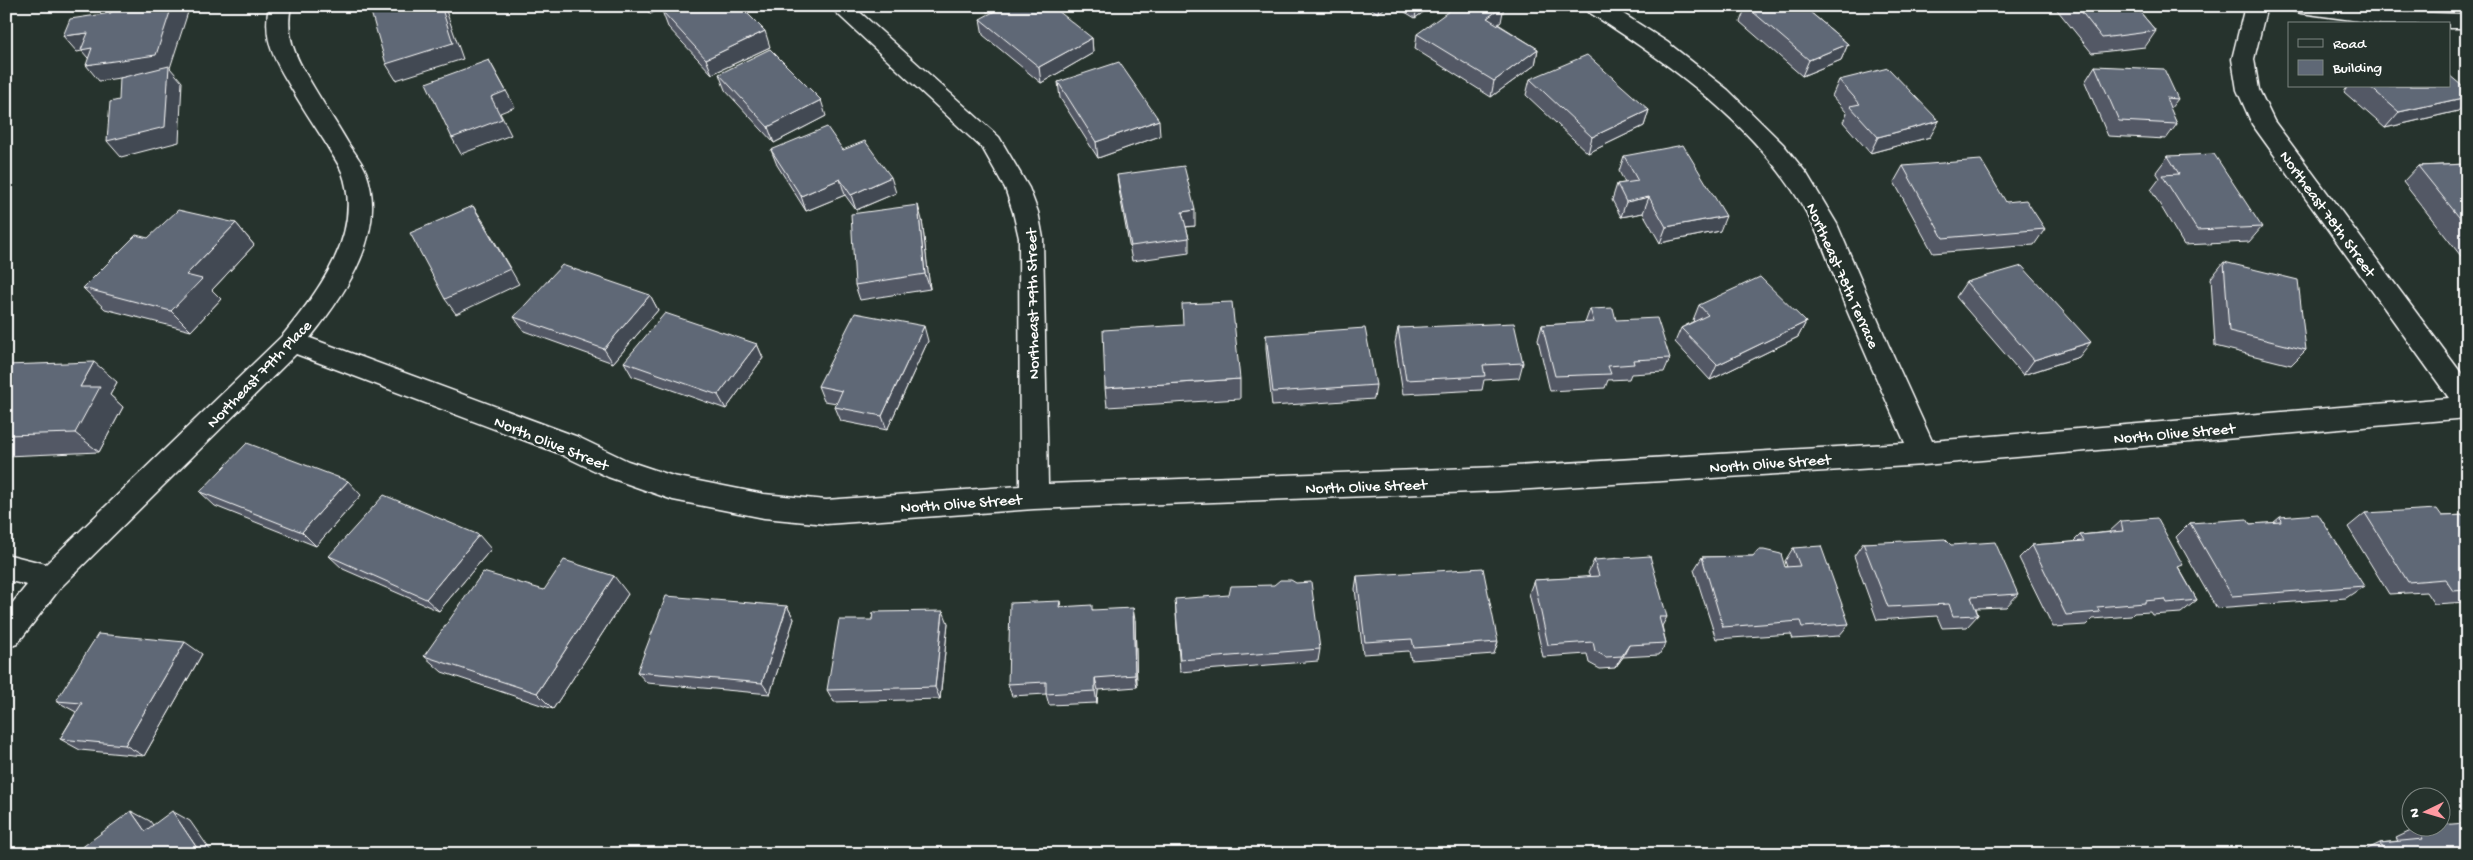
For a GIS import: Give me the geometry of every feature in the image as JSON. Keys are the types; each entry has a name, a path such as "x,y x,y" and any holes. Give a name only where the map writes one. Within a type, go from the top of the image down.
{"street":[{"name":"Northeast 79th Place","path":"6,634 51,578 292,342 321,307 346,264 358,224 360,205 354,172 279,49 275,24 280,6"},
{"name":"Northeast 79th Street","path":"840,6 991,143 1003,158 1022,196 1031,238 1034,497"},
{"name":"Northeast 78th Terrace","path":"1595,6 1647,38 1708,86 1747,120 1793,175 1819,213 1924,453"},
{"name":"Northeast 78th Street","path":"2256,6 2243,59 2248,90 2264,124 2467,402"},
{"path":"2302,6 2398,18 2467,21"},
{"name":"North Olive Street","path":"292,342 568,446 618,469 673,488 764,506 826,512 1034,497 1499,479 1924,453 2467,407"},
{"path":"6,567 51,578"}],"building":[{"path":"114,6 172,6 156,55 86,65 92,48 81,50 88,33 63,36 70,19 111,13"},
{"path":"390,6 441,6 453,43 386,64 371,12"},
{"path":"673,6 740,6 765,31 706,59 662,11"},
{"path":"1004,6 1052,6 1092,38 1039,67 980,19"},
{"path":"1456,6 1504,6 1487,18 1538,49 1494,81 1417,34"},
{"path":"1746,6 1803,6 1848,44 1809,60"},
{"path":"2077,6 2135,6 2156,31 2102,38"},
{"path":"770,49 821,100 768,127 719,74"},
{"path":"1587,55 1649,110 1592,137 1530,79"},
{"path":"489,60 506,91 491,97 502,119 452,138 426,83"},
{"path":"1119,62 1159,120 1096,142 1058,82"},
{"path":"169,66 165,127 107,141 110,102 119,100 120,78"},
{"path":"2095,66 2164,69 2178,99 2166,98 2177,124 2119,121"},
{"path":"1888,68 1939,121 1878,137 1850,106 1860,104 1839,80"},
{"path":"2450,76 2467,90 2467,97 2399,112 2371,88 2450,88"},
{"path":"827,127 843,150 865,141 891,177 851,195 840,179 801,196 771,150"},
{"path":"1683,145 1726,216 1666,227 1649,197 1626,202 1617,184 1638,181 1624,156"},
{"path":"2214,154 2262,227 2197,230 2162,175 2179,174 2168,156"},
{"path":"1981,160 2006,202 2026,200 2045,229 1943,238 1903,166"},
{"path":"2467,164 2467,227 2418,166"},
{"path":"1184,166 1195,210 1182,212 1189,238 1131,246 1117,175"},
{"path":"918,205 925,274 855,285 851,214"},
{"path":"473,206 510,269 445,299 410,233"},
{"path":"178,210 236,223 186,275 202,279 171,311 83,288 136,235 148,238"},
{"path":"2224,262 2298,280 2306,350 2229,331"},
{"path":"562,265 650,295 604,349 514,317"},
{"path":"2022,266 2091,342 2034,360 1966,282"},
{"path":"1760,277 1806,322 1717,365 1681,328 1708,315 1699,305"},
{"path":"1232,302 1240,379 1105,388 1103,330 1183,325 1182,304"},
{"path":"1613,308 1616,320 1657,318 1670,358 1633,360 1634,364 1608,366 1611,374 1555,376 1542,325 1594,322 1590,309"},
{"path":"665,313 757,344 718,395 624,362"},
{"path":"855,313 924,326 882,416 835,407 842,391 818,386"},
{"path":"1514,323 1523,363 1483,365 1485,376 1406,380 1398,328"},
{"path":"1365,328 1376,385 1273,392 1266,335"},
{"path":"94,362 80,387 100,387 75,433 6,435 6,365"},
{"path":"247,443 348,481 302,532 200,492"},
{"path":"384,495 479,535 426,599 329,556"},
{"path":"2437,509 2442,516 2467,515 2467,590 2453,591 2445,579 2408,582 2365,513"},
{"path":"2318,514 2364,586 2232,596 2190,523 2247,519 2250,524 2281,522 2280,517"},
{"path":"2157,518 2183,565 2178,567 2197,600 2167,603 2165,599 2145,601 2145,603 2097,607 2100,612 2066,615 2032,545 2084,541 2080,535 2123,531 2121,521"},
{"path":"1945,539 1951,545 1995,542 2018,594 1971,597 1978,615 1953,616 1949,604 1888,607 1863,543"},
{"path":"1821,546 1849,624 1802,627 1800,621 1723,627 1702,557 1753,556 1758,550 1764,550 1781,554 1785,567 1800,566 1793,548"},
{"path":"1650,556 1667,617 1659,617 1666,643 1629,645 1622,656 1606,657 1595,651 1593,642 1548,645 1534,580 1599,576 1594,560"},
{"path":"564,560 614,576 537,693 424,656 483,572 544,590"},
{"path":"1483,568 1498,642 1414,648 1412,639 1365,642 1357,576"},
{"path":"1280,580 1291,580 1296,583 1311,582 1320,649 1180,660 1175,599 1229,595 1231,586 1274,585"},
{"path":"666,596 787,606 762,683 637,672"},
{"path":"1060,601 1059,607 1092,605 1092,610 1133,608 1135,675 1095,678 1095,691 1046,694 1046,682 1008,684 1010,603"},
{"path":"943,611 935,687 827,690 839,620 872,620 873,612"},
{"path":"98,634 185,642 125,745 60,739 82,703 56,701"},
{"path":"131,811 145,831 172,811 201,854 73,854"},
{"path":"2465,823 2467,825 2467,854 2386,854 2380,843 2422,838 2450,838 2450,824"},
{"path":"1895,846 1898,854 1847,854 1846,851"}]}
